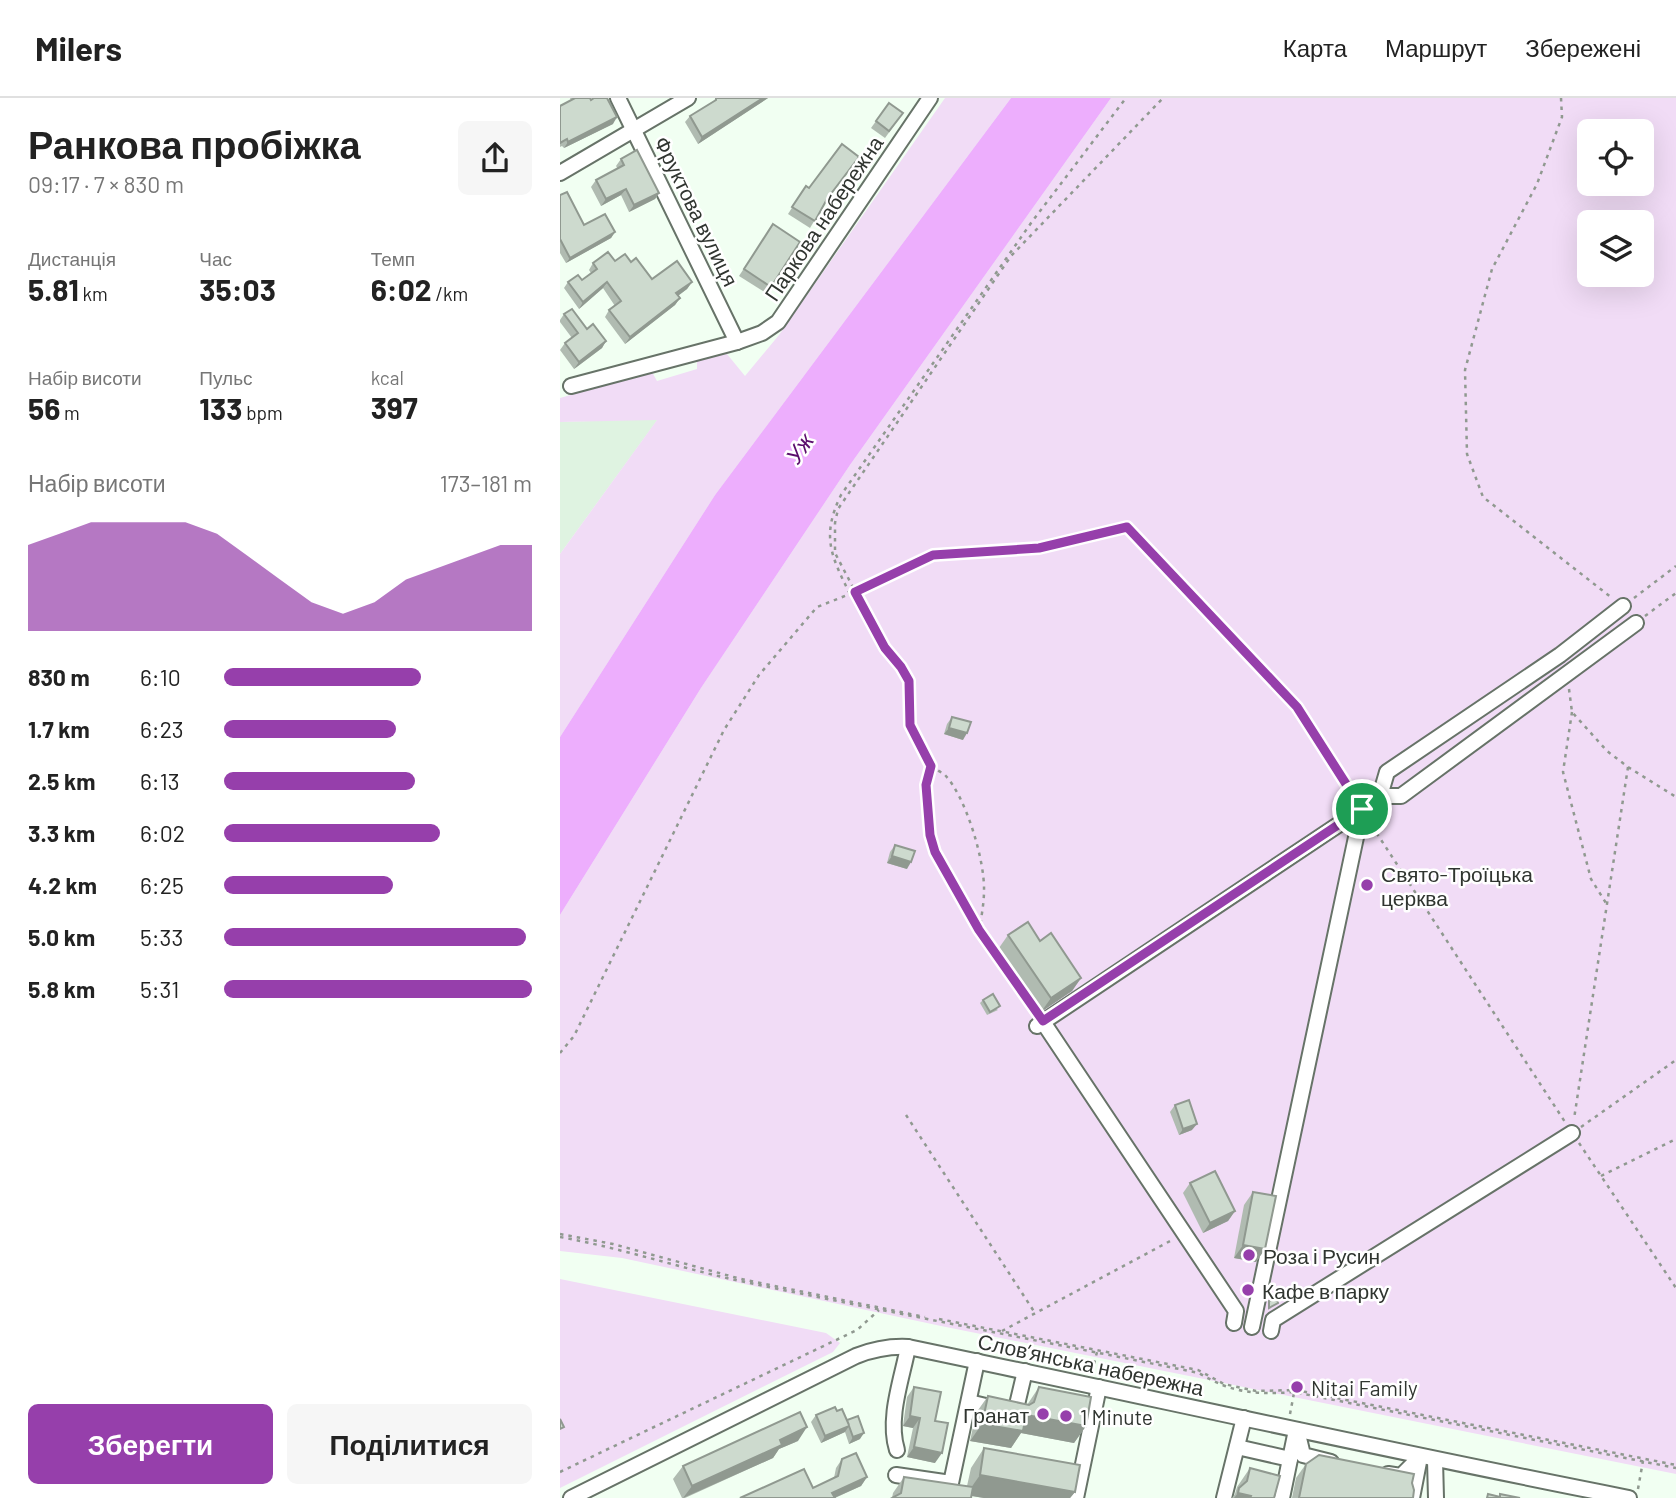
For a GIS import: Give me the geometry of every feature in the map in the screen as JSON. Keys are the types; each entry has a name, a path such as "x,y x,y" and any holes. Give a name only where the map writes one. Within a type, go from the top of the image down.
{"street":[{"name":"Фруктова вулиця","path":"618,98 737,342"},
{"path":"560,173 688,98"},
{"name":"Паркова набережна","path":"571,386 737,342 762,333 778,322 930,98"},
{"path":"1380,796 1387,772 1560,655 1623,606"},
{"path":"1234,1323 1236,1311 1040,1024 1380,796 1401,796 1571,673 1636,622"},
{"path":"1252,1327 1362,809"},
{"path":"1270,1331 1273,1320 1572,1133"},
{"path":"897,1450 892,1436 908,1347"},
{"name":"Словʼянська набережна","path":"571,1498 856,1356 877,1348 908,1347 1427,1458 1629,1498"},
{"path":"896,1475 951,1482 977,1361"},
{"path":"969,1402 1015,1413 1025,1371"},
{"path":"1076,1498 1099,1387"},
{"path":"1224,1498 1244,1418"},
{"path":"1282,1498 1290,1459 1292,1429"},
{"path":"1292,1429 1303,1455 1345,1465"},
{"path":"1237,1447 1290,1459"},
{"path":"1371,1470 1401,1476 1427,1458"},
{"path":"1412,1498 1427,1458"},
{"path":"1427,1458 1436,1498"}],"path":[{"path":"979,930 985,890 980,852 971,826 952,785 944,774 931,766 910,725 909,681 885,648 833,560 829,541 831,522 841,495 1024,233 1126,98"},
{"path":"852,593 835,554 838,509 1012,256 1163,98"},
{"path":"1561,98 1562,117 1537,184 1492,269 1465,370 1467,454 1483,497 1623,606 1676,566"},
{"path":"560,1053 574,1036 724,730 760,675 817,607 933,555 1039,548 1127,527 1297,707 1572,1133 1676,1288"},
{"path":"1636,622 1676,593"},
{"path":"1571,673 1572,712 1563,772 1591,879 1607,905"},
{"path":"1572,712 1607,751 1676,797"},
{"path":"931,766 926,785 930,835 935,852 979,930 1040,1024"},
{"path":"1572,1133 1628,767"},
{"path":"1572,1133 1676,1060"},
{"path":"906,1115 1035,1314"},
{"path":"1601,1176 1676,1139"},
{"path":"1002,1331 1184,1233"},
{"path":"560,1236 613,1247 729,1278 879,1310 1002,1331 1199,1373 1221,1386 1258,1395 1294,1392 1676,1467"},
{"path":"560,1236 613,1244 741,1279 877,1308 1198,1370 1224,1384 1256,1391 1296,1390 1676,1467"},
{"path":"560,1472 857,1330 879,1310"},
{"path":"1092,1372 1097,1352"},
{"path":"1292,1429 1294,1392"},
{"path":"1636,1498 1643,1461"}],"shaded area":[{"path":"945,98 1011,98 715,495 560,737 560,554 657,420 560,422 560,398 652,372 657,381 697,369 697,359 727,354 745,376 779,335"},
{"path":"1111,98 1676,98 1676,1474 941,1326 622,1258 560,1251 560,915 701,688 850,465"},
{"path":"658,419 560,554 560,422"},
{"path":"560,1279 826,1333 840,1343 833,1352 560,1488"}],"water":[{"name":"Уж","path":"1011,98 1111,98 850,465 701,688 560,915 560,737 715,495"}],"building":[{"path":"575,98 607,98 617,117 568,142 567,139 560,143 560,106"},
{"path":"716,98 763,98 702,137 690,116"},
{"path":"889,103 903,113 889,131 876,121"},
{"path":"842,144 859,157 827,199 815,221 792,207"},
{"path":"637,150 659,193 634,205 626,189 606,199 596,180 624,165 621,159"},
{"path":"567,192 584,225 605,214 615,232 570,258 560,239 560,195"},
{"path":"773,224 800,242 771,287 744,269"},
{"path":"608,252 615,261 625,254 631,262 636,258 652,279 677,261 692,282 676,293 680,298 630,337 609,310 621,301 607,282 583,302 568,282 578,275 582,280 597,269 593,263"},
{"path":"572,309 587,329 593,324 606,341 579,362 565,343 578,333 564,314"},
{"path":"952,717 971,722 967,733 949,728"},
{"path":"895,845 915,851 911,862 892,856"},
{"path":"1028,922 1040,941 1051,933 1081,978 1051,998 1008,935"},
{"path":"993,994 1000,1006 990,1012 983,1000"},
{"path":"1189,1100 1197,1124 1183,1129 1175,1105"},
{"path":"1215,1171 1235,1211 1210,1223 1190,1183"},
{"path":"1253,1192 1276,1196 1265,1249 1243,1245"},
{"path":"1277,1299 1278,1303 1269,1308 1269,1301"},
{"path":"914,1387 941,1392 935,1421 948,1423 942,1453 914,1447 920,1418 910,1416"},
{"path":"1039,1387 1091,1397 1086,1426 1026,1415 1023,1431 982,1424 988,1396 1029,1405 1034,1402"},
{"path":"835,1407 837,1411 842,1409 849,1425 847,1420 858,1416 864,1433 853,1437 849,1426 825,1436 816,1415"},
{"path":"800,1412 807,1427 780,1440 782,1445 692,1486 683,1466"},
{"path":"984,1448 1080,1465 1075,1492 980,1475"},
{"path":"856,1453 867,1477 832,1493 835,1498 740,1498 804,1469 813,1488 838,1476 842,1459"},
{"path":"1319,1455 1414,1474 1413,1498 1299,1498 1306,1464"},
{"path":"1250,1468 1280,1476 1274,1498 1250,1498 1251,1496 1238,1493 1239,1488 1247,1481"},
{"path":"904,1477 973,1487 971,1498 892,1498 901,1493"},
{"path":"1488,1494 1500,1497 1500,1494 1520,1498 1487,1498"}],"place":[{"name":"Свято-Троїцька церква","path":"1367,885"},
{"name":"Роза і Русин","path":"1249,1255"},
{"name":"Кафе в парку","path":"1248,1290"},
{"name":"Nitai Family","path":"1297,1387"},
{"name":"Гранат","path":"1043,1414"},
{"name":"1 Minute","path":"1066,1416"}],"route":[{"path":"1127,527 1297,707 1362,809 1043,1021 979,930 935,852 930,835 926,785 931,766 910,725 909,681 885,648 855,592 933,555 1039,548 1127,527"}]}
